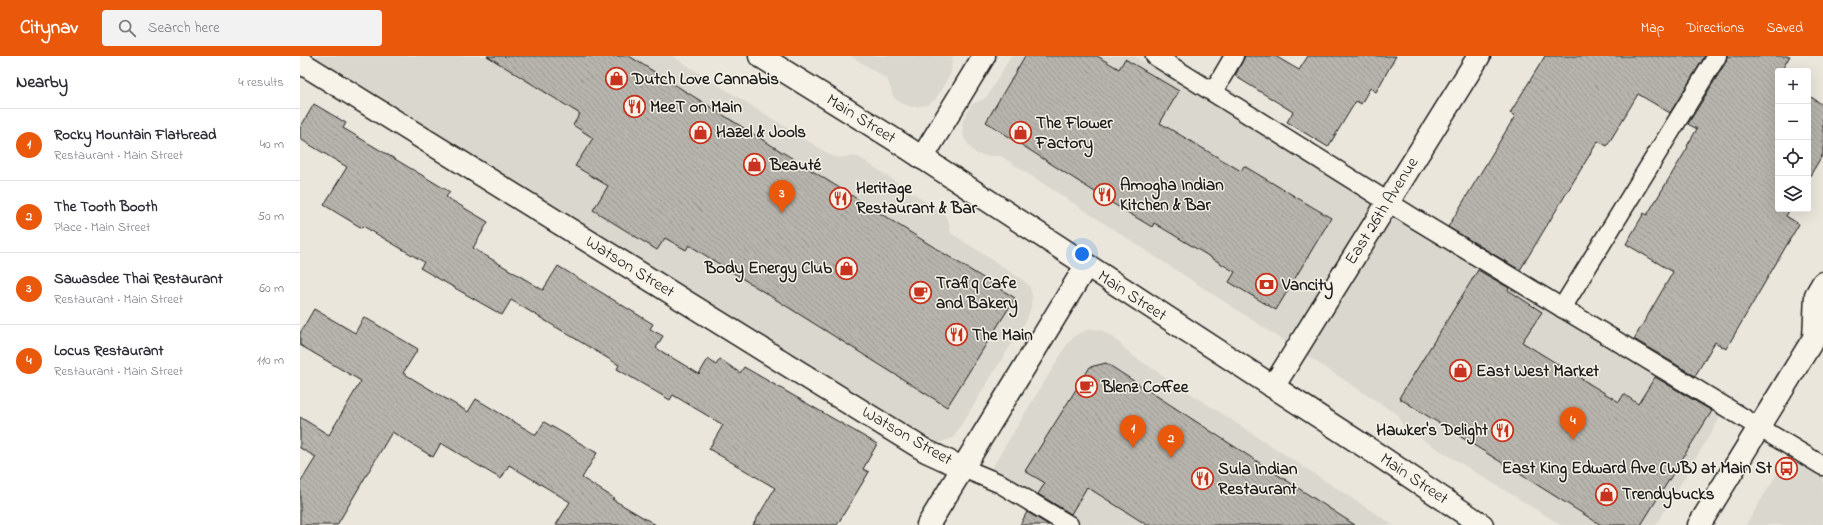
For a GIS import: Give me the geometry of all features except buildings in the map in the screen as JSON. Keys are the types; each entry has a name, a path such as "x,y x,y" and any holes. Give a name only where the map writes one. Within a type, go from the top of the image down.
{"street":[{"name":"Main Street","path":"760,56 922,158 1482,525"},
{"path":"922,158 984,56"},
{"name":"East 26th Avenue","path":"1273,387 1479,56"},
{"name":"Watson Street","path":"300,62 921,448 963,468"},
{"path":"928,525 1086,266"},
{"path":"1699,525 1818,336 1816,295 1823,283"}],"lane":[{"path":"1155,56 1562,308 1823,466"},
{"path":"1213,92 1234,56"},
{"path":"1562,308 1717,56"},
{"path":"963,468 1001,484 1069,525"}],"shaded area":[{"path":"301,56 672,56 832,156 837,158 852,156 859,157 944,214 948,220 951,233 1024,281 1030,287 1032,296 1031,307 1027,319 953,438 938,443"},
{"path":"851,56 954,56 952,58 951,73 935,100 927,105 912,107 903,104 894,98 887,79"},
{"path":"1011,56 1133,56 1711,403 1721,416 1656,525 1561,525 1404,428 1398,415 1001,156 977,154 971,149 964,138 962,124 972,104 984,99 988,95"},
{"path":"1090,329 1101,330 1114,338 1133,356 1393,525 1072,525 988,474 1068,343 1076,335"},
{"path":"1797,456 1823,471 1823,525 1746,525 1786,459"}],"place":[{"name":"Dutch Love Cannabis","path":"617,79"},
{"name":"MeeT on Main","path":"635,107"},
{"name":"Hazel & Jools","path":"700,132"},
{"name":"The Flower Factory","path":"1020,133"},
{"name":"Beauté","path":"754,165"},
{"name":"Amogha Indian Kitchen & Bar","path":"1104,195"},
{"name":"Heritage Restaurant & Bar","path":"840,198"},
{"name":"Sawasdee Thai Restaurant","path":"782,213"},
{"name":"Body Energy Club","path":"847,268"},
{"name":"Vancity","path":"1266,285"},
{"name":"Trafiq Cafe and Bakery","path":"921,293"},
{"name":"The Main","path":"957,335"},
{"name":"East West Market","path":"1460,371"},
{"name":"Blenz Coffee","path":"1086,387"},
{"name":"Hawker's Delight","path":"1503,430"},
{"name":"Locus Restaurant","path":"1573,440"},
{"name":"Rocky Mountain Flatbread","path":"1133,448"},
{"name":"The Tooth Booth","path":"1171,458"},
{"name":"East King Edward Ave (WB) at Main St","path":"1787,468"},
{"name":"Sula Indian Restaurant","path":"1203,479"},
{"name":"Trendybucks","path":"1606,494"}]}
